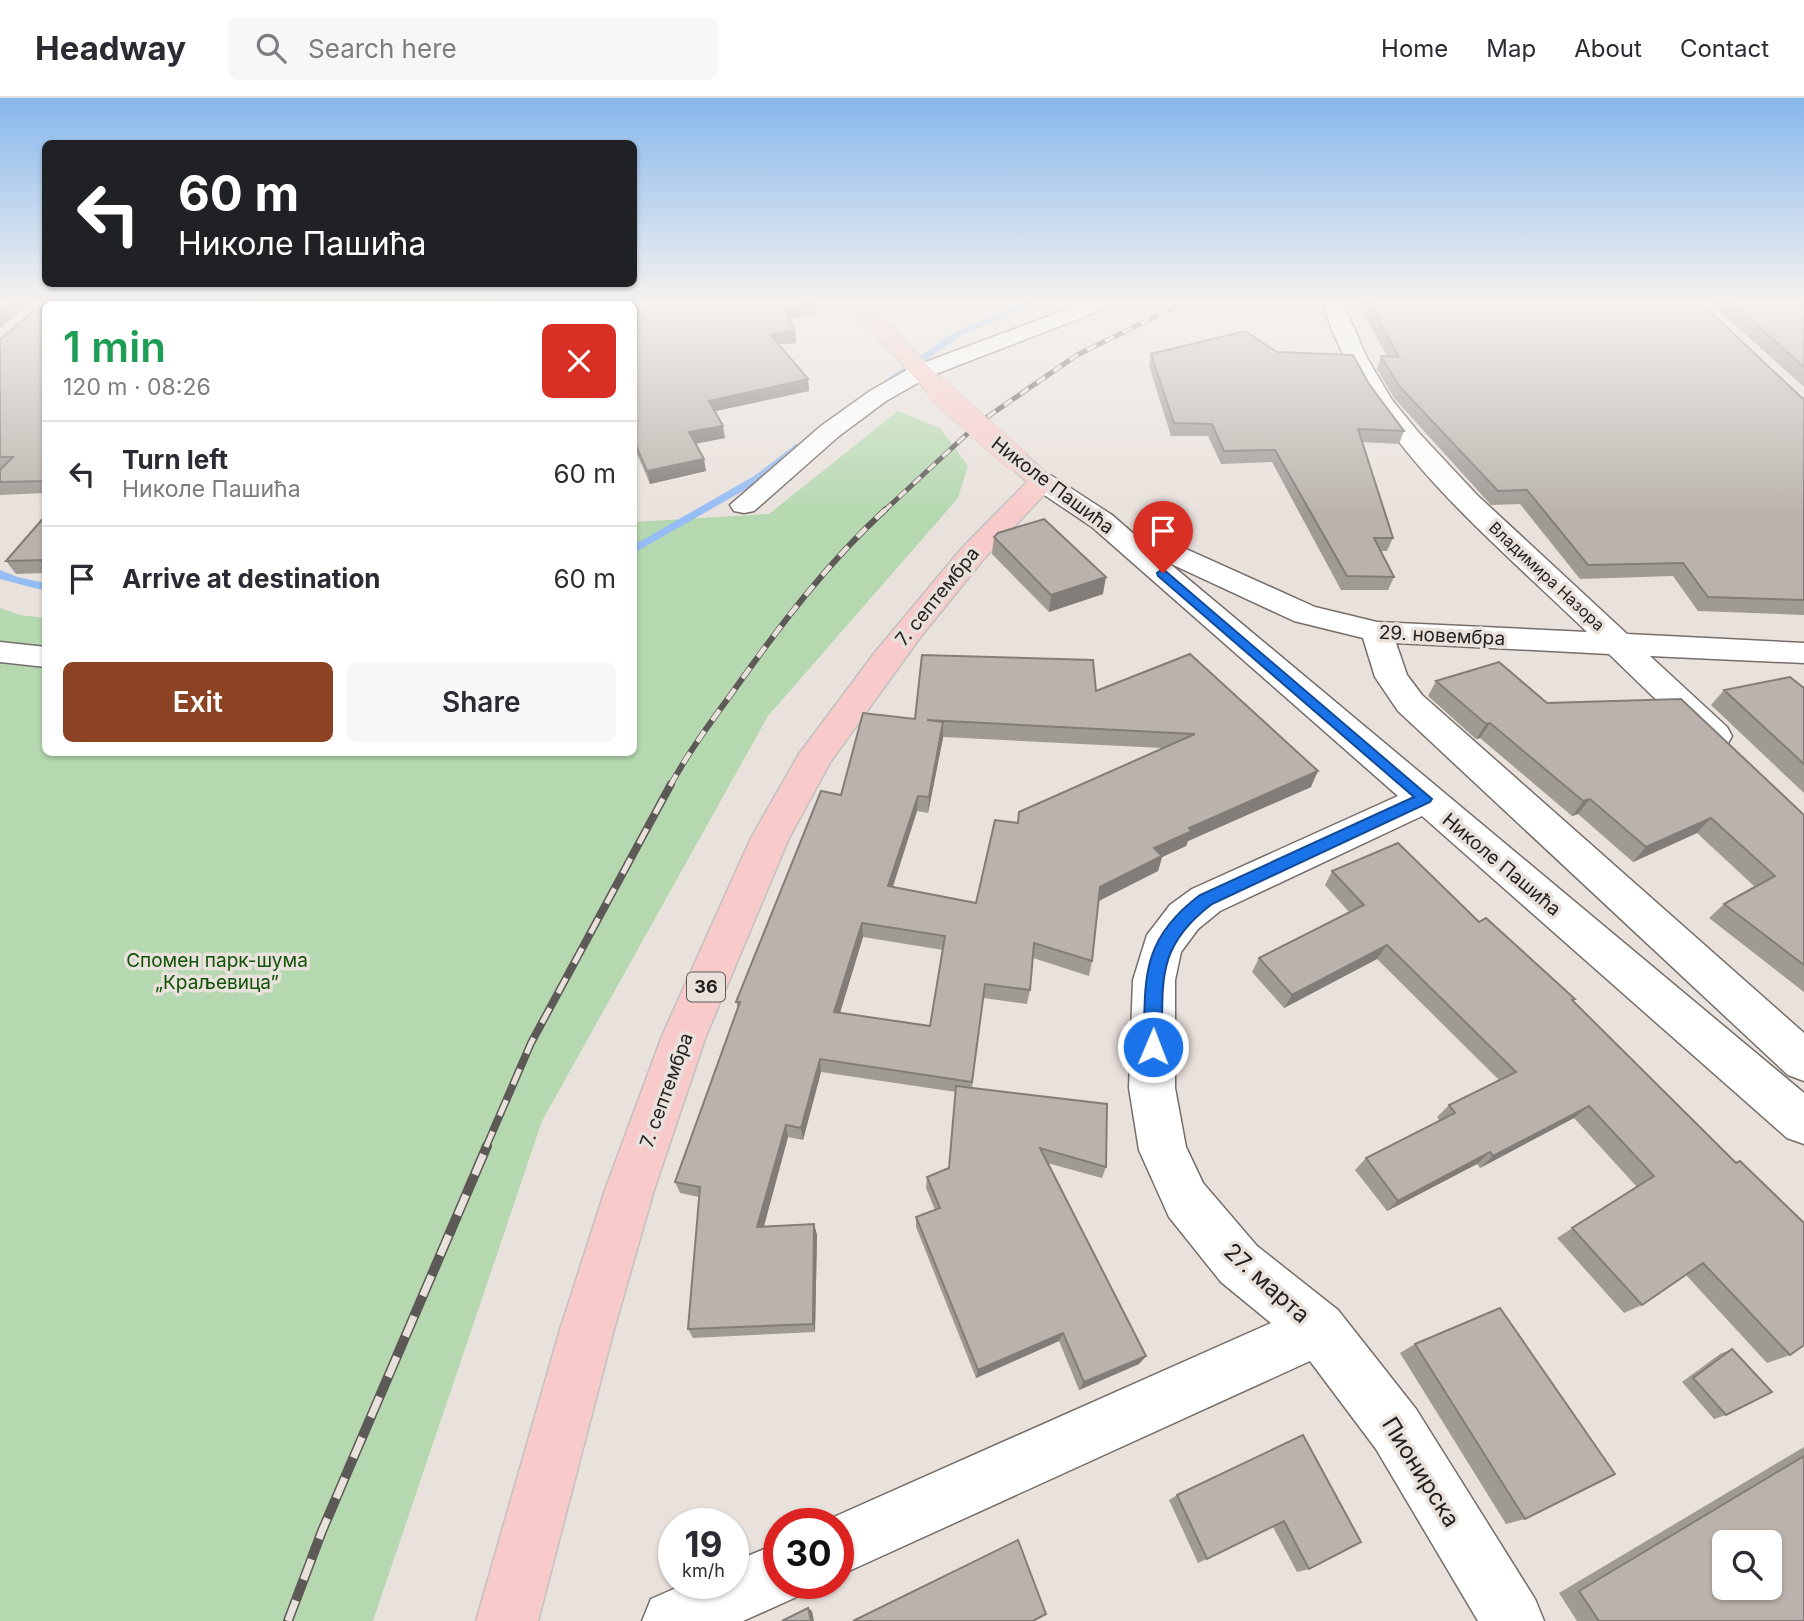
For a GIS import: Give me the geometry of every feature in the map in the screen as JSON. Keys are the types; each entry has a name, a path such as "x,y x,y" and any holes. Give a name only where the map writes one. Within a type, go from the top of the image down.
{"main road":[{"name":"Николе Пашића","path":"920,372 1043,482"},
{"name":"7. септембра","path":"507,1621 572,1378 634,1177 680,1047 775,830 803,775 908,629 973,551 1043,482"}],"street":[{"path":"744,505 851,414 908,372"},
{"name":"Владимира Назора","path":"1364,372 1382,402 1410,438 1467,501 1740,760"},
{"name":"Николе Пашића","path":"1043,482 1102,521 1804,1122"},
{"name":"29. новембра","path":"1102,521 1305,614 1377,632 1804,653"},
{"path":"1377,632 1391,677 1410,703 1804,1062"},
{"path":"0,652 42,657"},
{"name":"27. марта","path":"854,1539 1320,1329 1239,1264 1186,1200 1163,1150 1153,1088 1154,980 1162,947 1184,916 1206,900 1425,799"},
{"name":"Пионирска","path":"1320,1329 1396,1429 1513,1621"},
{"path":"673,1621 763,1580"}],"green space":[{"name":"Спомен парк-шума „Краљевица”","path":"898,411 940,428 968,466 958,498 768,716 542,1121 373,1621 0,1621 0,608 20,615 42,618 42,756 637,756 637,522 769,514"}],"building":[{"path":"0,372 42,372 42,481 0,482 0,470 13,457 0,457"},
{"path":"637,372 802,372 808,379 709,401 723,426 689,432 704,459 647,471 637,448"},
{"path":"1157,372 1362,372 1404,431 1358,429 1393,538 1374,538 1394,577 1347,576 1275,450 1224,451 1212,424 1174,423"},
{"path":"1391,372 1774,372 1804,398 1804,600 1708,597 1683,563 1588,565 1527,490 1498,491 1399,386"},
{"path":"1044,519 1106,577 1051,595 994,537 998,533"},
{"path":"42,520 42,560 6,561"},
{"path":"1190,654 1318,771 1189,828 1192,831 1154,848 1162,856 1100,887 1092,961 1034,943 1030,990 985,984 972,1082 820,1059 801,1128 786,1125 757,1227 814,1224 813,1324 688,1329 700,1187 675,1182 740,1002 736,1002 821,791 841,795 863,713 915,719 922,655 1093,660 1096,691","holes":["927,720 1195,734 1019,812 1018,823 995,820 976,903 888,886 918,796 929,797 943,722","862,923 945,936 930,1026 834,1012"]},
{"path":"1499,662 1547,703 1681,699 1804,815 1804,965 1724,904 1775,876 1711,818 1646,847 1590,799 1583,801 1436,681"},
{"path":"1790,677 1804,688 1804,764 1724,690"},
{"path":"1398,843 1479,922 1486,918 1575,999 1572,1000 1736,1163 1740,1161 1804,1223 1804,1345 1790,1355 1703,1263 1642,1305 1572,1228 1654,1176 1589,1106 1493,1156 1490,1152 1398,1201 1366,1158 1455,1113 1449,1105 1516,1072 1387,945 1292,995 1259,958 1364,905 1332,871"},
{"path":"956,1086 1107,1104 1106,1167 1040,1148 1146,1356 1084,1382 1063,1333 978,1370 916,1217 940,1208 927,1177 949,1168"},
{"path":"1500,1308 1615,1474 1525,1519 1415,1344"},
{"path":"1732,1349 1772,1392 1726,1415 1693,1378"},
{"path":"1303,1435 1361,1542 1309,1569 1284,1521 1207,1559 1177,1495"},
{"path":"1804,1456 1804,1621 1599,1621 1579,1591"},
{"path":"1018,1540 1046,1614 1033,1621 853,1621"},
{"path":"808,1608 811,1621 782,1621"}],"waterway":[{"path":"869,395 902,372"},
{"path":"637,548 758,478 800,446"},
{"path":"0,574 13,580 42,586"}],"railway":[{"path":"884,511 980,422 1052,372"},
{"path":"670,786 707,727 785,620 823,574 886,509"},
{"path":"486,1147 531,1043 671,784"},
{"path":"288,1621 322,1531 487,1146"}],"route":[{"path":"1153,1047 1154,980 1162,947 1184,916 1206,900 1425,799 1163,573"}]}
